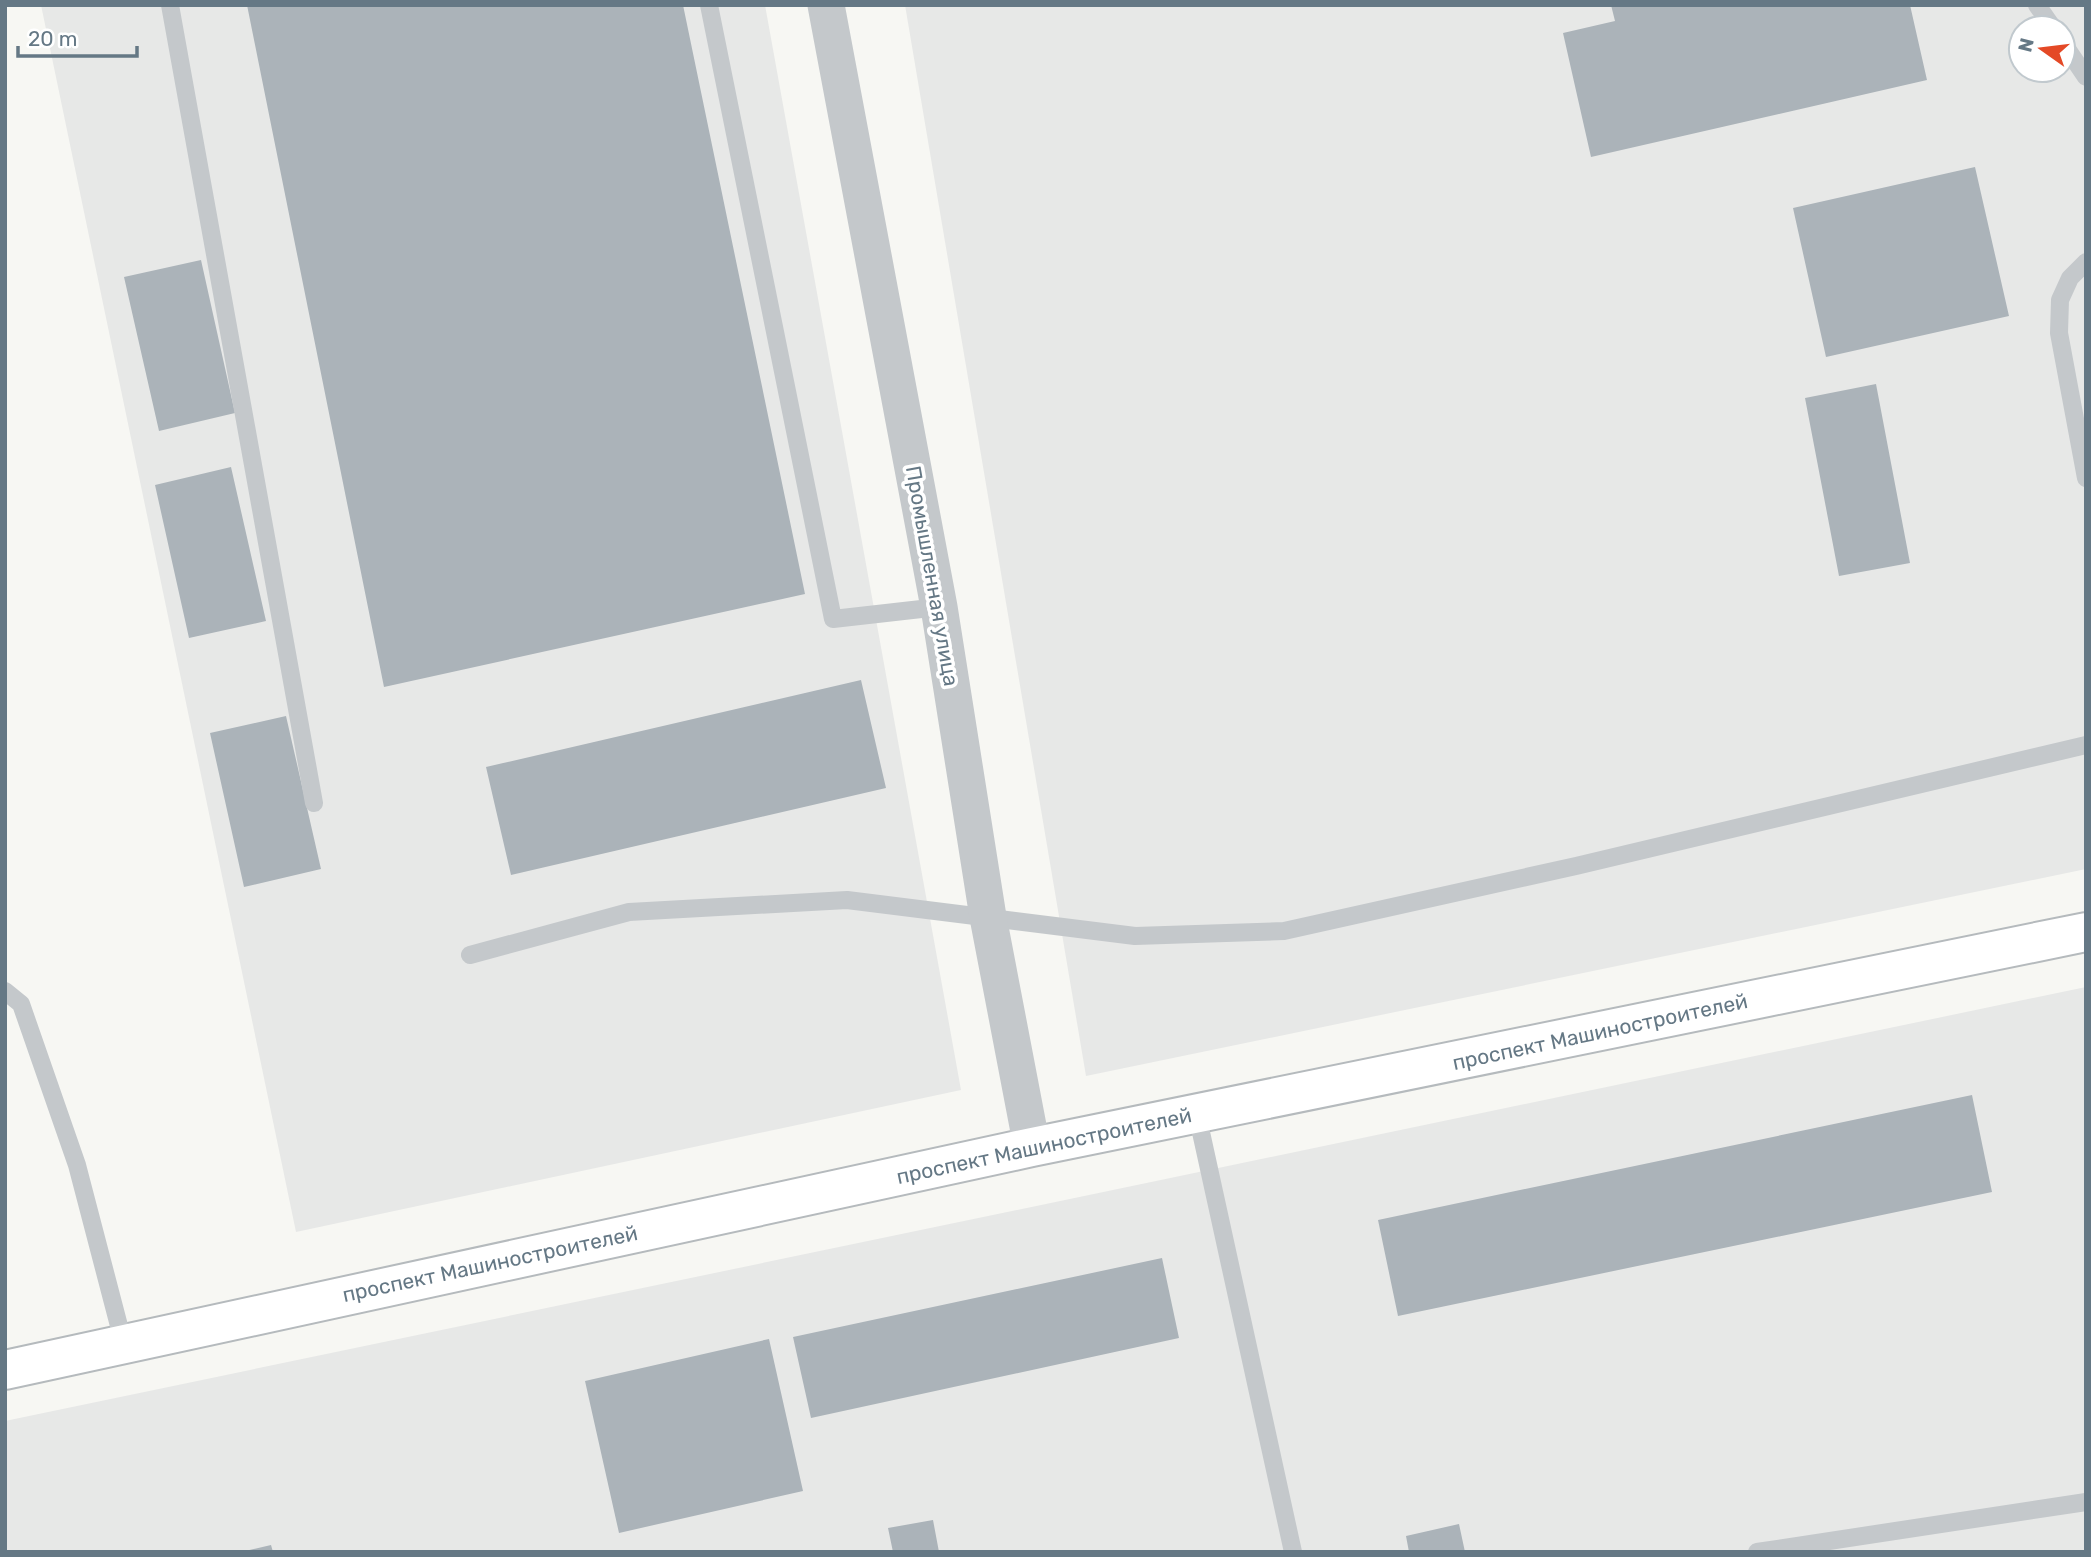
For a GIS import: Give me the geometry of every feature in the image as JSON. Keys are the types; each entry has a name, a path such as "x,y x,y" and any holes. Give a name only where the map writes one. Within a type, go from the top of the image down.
{"main road":[{"name":"проспект Машиностроителей","path":"5,1370 1032,1147 2086,932"}],"street":[{"name":"Промышленная улица","path":"826,5 939,607 988,917 1032,1147"}],"lane":[{"path":"170,5 314,803"},
{"path":"709,5 833,619 939,607"},
{"path":"2086,262 2070,278 2060,300 2059,334 2086,478"},
{"path":"470,955 629,912 847,900 1135,936 1284,931 1576,866 2086,745"},
{"path":"5,990 21,1004 77,1165 124,1345"},
{"path":"1197,1114 1293,1552"},
{"path":"1757,1552 2086,1502"}],"shaded area":[{"path":"41,5 765,5 961,1090 296,1232"},
{"path":"905,5 2086,5 2086,869 1086,1076"},
{"path":"2086,987 2086,1552 5,1552 5,1421"}],"building":[{"path":"247,5 683,5 805,594 384,687"},
{"path":"1611,5 1910,5 1927,80 1591,157 1563,33 1615,21"},
{"path":"1975,167 2009,316 1826,357 1793,208"},
{"path":"201,260 235,413 159,431 124,277"},
{"path":"1876,384 1910,563 1839,576 1805,398"},
{"path":"231,467 266,621 189,638 155,485"},
{"path":"861,680 886,788 511,875 486,767"},
{"path":"286,716 321,869 244,887 210,733"},
{"path":"1972,1095 1992,1192 1398,1316 1378,1220"},
{"path":"1162,1258 1179,1338 811,1418 793,1337"},
{"path":"769,1339 803,1491 619,1533 585,1381"},
{"path":"933,1520 939,1552 893,1552 888,1528"},
{"path":"1459,1524 1465,1552 1409,1552 1406,1536"},
{"path":"271,1545 273,1552 245,1551"}]}
